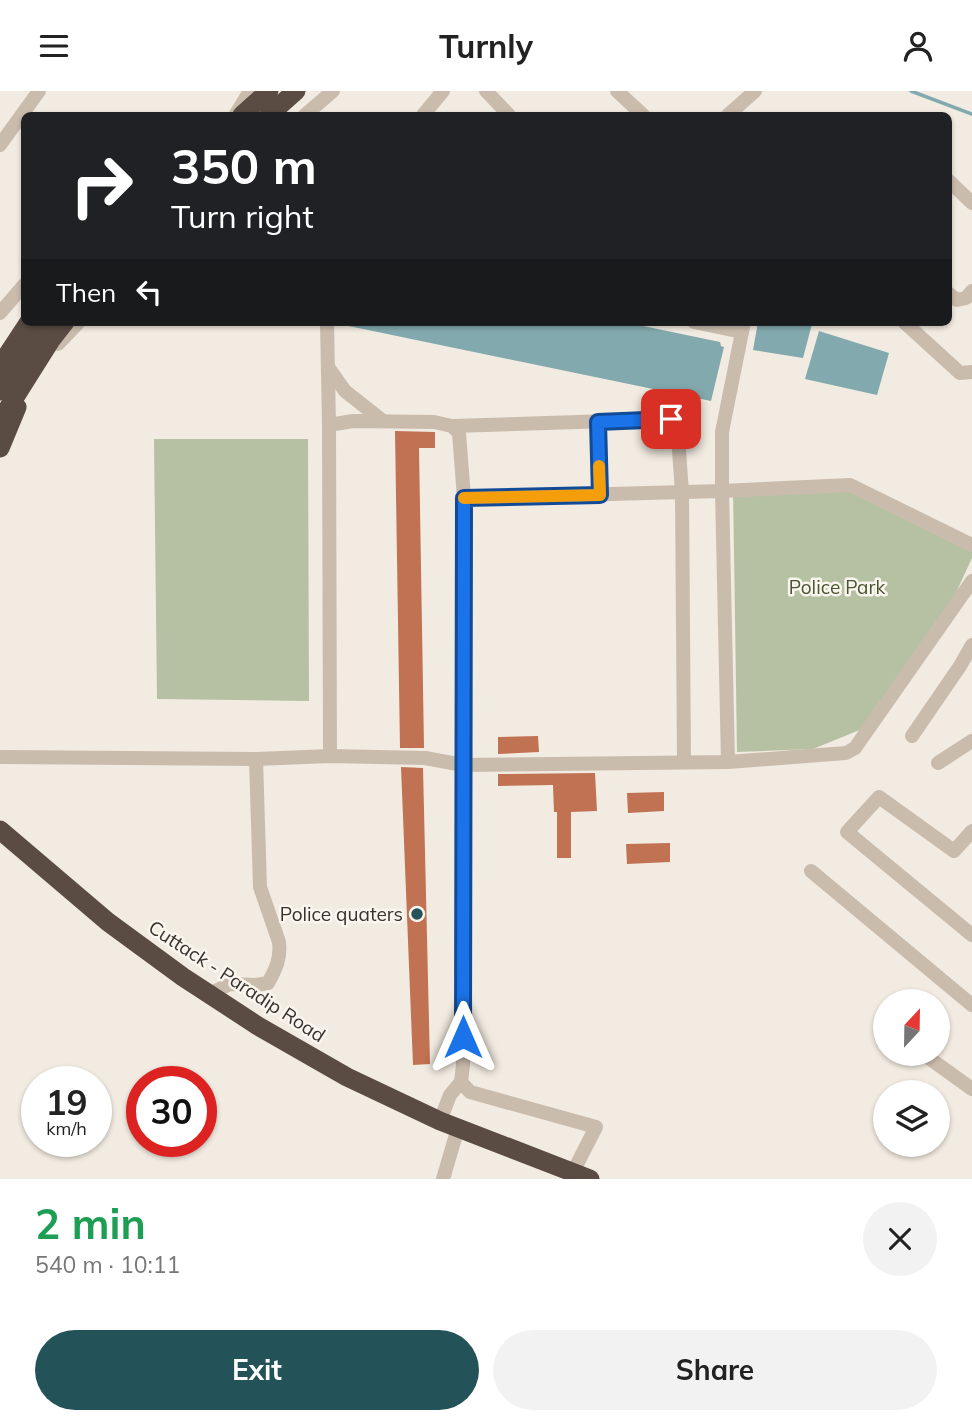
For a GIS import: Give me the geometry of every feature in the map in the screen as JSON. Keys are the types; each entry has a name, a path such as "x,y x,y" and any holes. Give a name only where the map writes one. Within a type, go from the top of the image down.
{"highway":[{"path":"245,112 269,91"},
{"path":"272,112 296,91"},
{"path":"0,366 26,326"},
{"path":"0,391 42,326"},
{"path":"0,421 62,326"},
{"path":"0,448 29,373"},
{"name":"Cuttack - Paradip Road","path":"0,830 108,922 183,977 258,1026 347,1077 440,1121 581,1176"}],"street":[{"path":"24,112 39,91"},
{"path":"237,112 250,91"},
{"path":"309,112 333,91"},
{"path":"426,112 443,91"},
{"path":"486,91 506,112"},
{"path":"617,91 640,112"},
{"path":"731,112 755,91"},
{"path":"4,140 21,116"},
{"path":"4,140 21,135"},
{"path":"952,184 972,204"},
{"path":"0,313 21,288"},
{"path":"952,296 957,300 966,298 972,291"},
{"path":"29,373 75,326"},
{"path":"327,326 330,756"},
{"path":"908,326 960,373 972,372"},
{"path":"728,762 722,432 743,327"},
{"path":"328,366 345,391 383,421"},
{"path":"329,425 353,421 434,422 452,426 671,419 677,423 682,492 684,762"},
{"path":"598,422 600,495"},
{"path":"440,1121 450,1095 461,1082 463,1065 464,498 459,433 452,426"},
{"path":"464,498 850,485 972,545"},
{"path":"0,757 256,759 330,756 425,758 463,765 728,762 845,753 855,748 972,581"},
{"path":"912,736 972,645"},
{"path":"938,763 972,741"},
{"path":"209,994 230,984 268,983 277,968 279,942 260,887 256,759"},
{"path":"972,831 954,851 879,797 848,832 972,935"},
{"path":"811,871 972,1006"},
{"path":"940,1066 972,1089"},
{"path":"461,1082 470,1092 596,1127 581,1176"},
{"path":"443,1179 458,1128"}],"green space":[{"path":"154,439 308,439 309,701 157,699"},
{"name":"Police Park","path":"733,485 848,485 972,548 972,558 954,597 867,727 813,749 737,752"}],"water":[{"path":"349,326 643,326 720,342 724,347 711,401"},
{"path":"757,326 811,326 803,358 753,350"},
{"path":"819,331 889,353 877,395 805,379"}],"building":[{"path":"395,431 435,432 435,448 419,448 424,748 400,748"},
{"path":"538,736 539,752 498,754 498,737"},
{"name":"Police quaters","path":"401,767 423,768 430,1064 413,1065"},
{"path":"595,773 597,811 571,812 571,858 557,858 557,812 554,812 553,785 498,786 498,774"},
{"path":"664,792 664,811 628,813 627,793"},
{"path":"670,843 670,862 627,864 626,844"}],"waterway":[{"path":"911,91 972,114"}],"slow traffic":[{"path":"464,498 600,495 599,466"}],"place":[{"name":"Police quaters","path":"417,914"}],"route":[{"path":"463,1037 464,498 600,495 598,422 671,419"}]}
